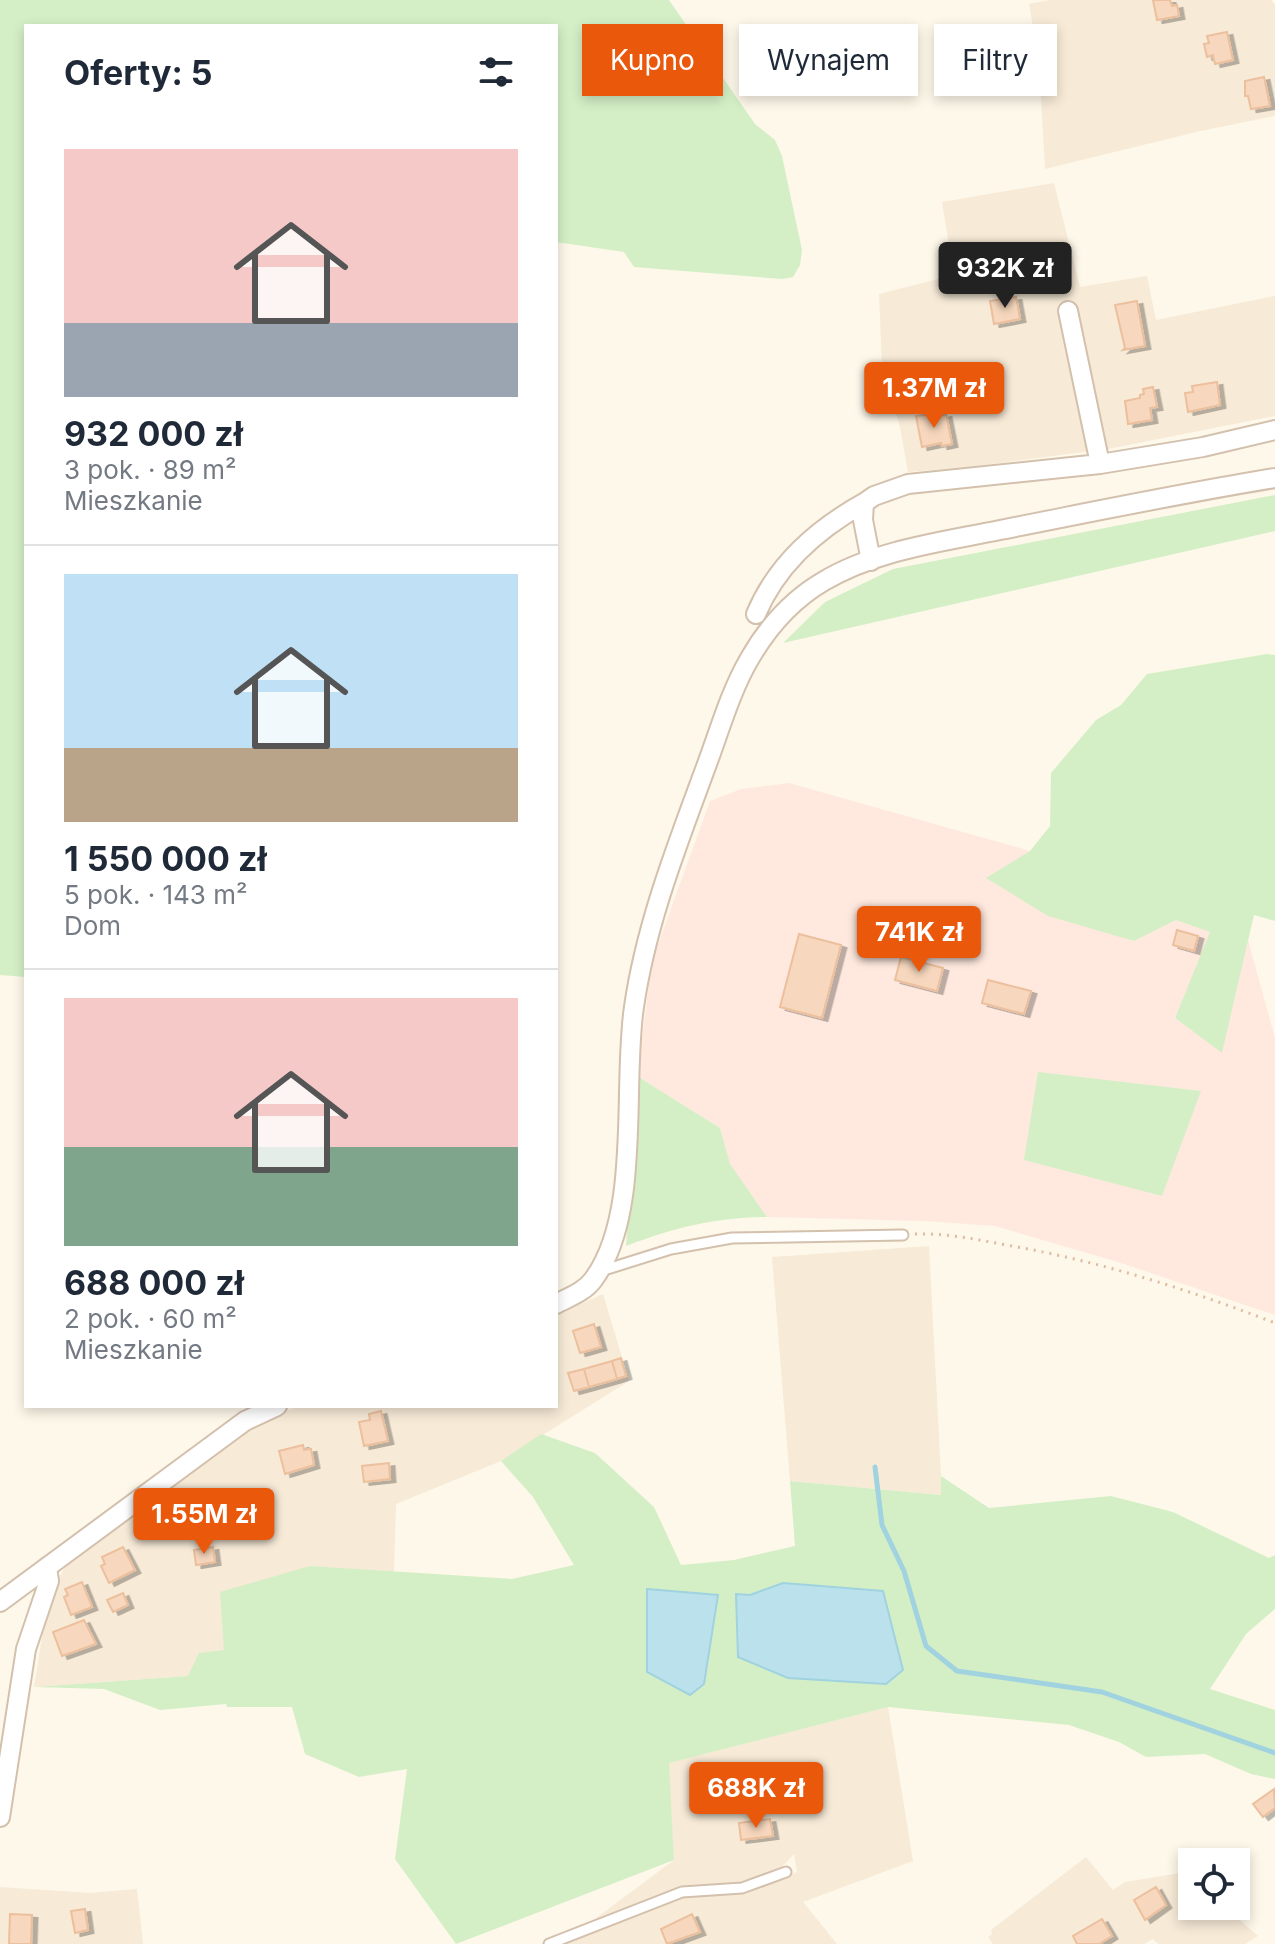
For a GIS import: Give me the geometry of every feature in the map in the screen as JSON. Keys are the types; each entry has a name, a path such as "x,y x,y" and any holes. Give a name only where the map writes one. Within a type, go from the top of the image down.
{"street":[{"path":"1068,311 1100,464"},
{"path":"756,614 763,597 810,538 874,496 908,484 1100,464 1203,447 1275,430"},
{"path":"558,1303 580,1292 592,1281 618,1225 623,1193 630,1033 639,978 673,857 740,678 751,657 790,606 825,580 906,550 1121,505 1275,478"},
{"path":"864,503 863,520 871,561"},
{"path":"0,1602 218,1439 273,1408"},
{"path":"0,1817 26,1649 49,1581 47,1567"}],"lane":[{"path":"597,1272 671,1249 732,1238 903,1235"},
{"path":"549,1944 682,1892 742,1888 786,1872"}],"path":[{"path":"903,1235 944,1234 1080,1258 1227,1304 1275,1323"}],"shaded area":[{"path":"1050,0 1271,0 1275,4 1275,116 1045,169 1041,96 1057,96 1057,24 1032,24 1029,4"},
{"path":"1054,183 1080,287 1147,276 1156,320 1275,296 1275,416 1108,449 908,472 900,427 882,367 879,294 954,275 942,202"},
{"path":"789,783 1030,851 987,878 1133,941 1176,920 1211,932 1175,1018 1222,1052 1248,940 1275,1038 1275,1315 1121,1263 995,1226 767,1217 729,1164 720,1128 637,1076 652,961 710,801 741,789"},
{"path":"929,1246 942,1495 790,1481 772,1257"},
{"path":"603,1294 629,1381 501,1461 396,1504 394,1572 310,1566 224,1650 188,1676 34,1687 44,1625 55,1585 65,1567 263,1418 295,1408 558,1408 558,1314"},
{"path":"888,1707 913,1861 803,1902 837,1944 565,1944 686,1895 743,1892 797,1872 794,1854 777,1872 740,1883 688,1885 584,1927 674,1860 668,1763"},
{"path":"1086,1857 1113,1890 1125,1882 1178,1873 1178,1920 1240,1920 1258,1936 1245,1944 1158,1944 1153,1939 1144,1944 993,1944 988,1937 992,1934 991,1930"},
{"path":"0,1887 90,1893 137,1889 143,1944 0,1944"}],"green space":[{"path":"0,0 669,0 686,24 582,24 582,96 723,96 723,78 755,124 775,140 782,156 802,250 800,265 793,277 782,279 634,267 624,252 558,242 558,24 24,24 24,977 0,975"},
{"path":"1275,495 1275,531 783,643 825,602 893,569"},
{"path":"1275,655 1275,921 1254,915 1222,1053 1175,1018 1210,932 1176,920 1134,941 1048,916 986,878 1030,851 1050,826 1051,773 1096,720 1121,705 1147,674"},
{"path":"1038,1072 1201,1091 1162,1196 1024,1160"},
{"path":"637,1076 720,1128 730,1164 767,1217 695,1225 626,1246"},
{"path":"541,1434 595,1453 654,1507 681,1565 734,1560 795,1546 790,1481 941,1495 941,1476 989,1508 1111,1496 1173,1512 1269,1558 1275,1555 1275,1609 1246,1634 1210,1689 1275,1710 1275,1779 1251,1774 1205,1754 1146,1757 1119,1742 1069,1725 888,1707 669,1763 674,1860 456,1944 395,1859 407,1769 359,1777 305,1754 292,1707 227,1707 226,1704 160,1710 104,1689 34,1687 188,1676 199,1653 224,1650 220,1592 310,1566 512,1579 574,1565 533,1497 501,1461"}],"water":[{"path":"783,1583 883,1591 903,1670 886,1684 788,1678 738,1657 736,1594 750,1595"},
{"path":"647,1589 718,1595 704,1684 690,1695 647,1672"}],"building":[{"path":"1153,0 1170,0 1172,6 1177,5 1179,16 1157,20"},
{"path":"1227,32 1233,60 1215,64 1213,55 1207,57 1204,44 1209,43 1207,36"},
{"path":"1264,77 1270,106 1251,109 1248,96 1245,96 1245,81"},
{"path":"1016,297 1020,319 994,324 990,301"},
{"path":"1137,301 1145,346 1123,350 1115,305"},
{"path":"1217,382 1220,405 1188,412 1185,393 1193,392 1192,386"},
{"path":"1153,387 1157,407 1150,408 1152,420 1128,424 1125,401 1140,398 1144,394 1143,389"},
{"path":"933,414 934,417 946,414 952,444 922,447 916,416"},
{"path":"1177,930 1198,936 1194,951 1173,945"},
{"path":"799,934 841,945 822,1018 780,1007"},
{"path":"901,957 943,968 937,991 895,980"},
{"path":"988,980 1031,991 1024,1014 982,1003"},
{"path":"594,1324 601,1347 580,1353 573,1331"},
{"path":"621,1358 626,1376 617,1379 612,1361"},
{"path":"612,1361 617,1379 589,1387 584,1369"},
{"path":"584,1369 589,1387 574,1391 568,1373"},
{"path":"381,1411 388,1441 364,1446 359,1422 370,1420 369,1414"},
{"path":"303,1445 304,1450 311,1449 314,1465 285,1474 279,1451"},
{"path":"389,1463 390,1479 364,1482 362,1466"},
{"path":"199,1504 203,1530 181,1534 177,1508"},
{"path":"123,1547 135,1570 109,1583 101,1566 105,1564 102,1557"},
{"path":"213,1547 215,1562 196,1565 194,1550"},
{"path":"82,1582 92,1607 71,1615 64,1597 68,1595 65,1589"},
{"path":"123,1593 128,1605 113,1612 107,1600"},
{"path":"84,1620 96,1644 62,1656 53,1632"},
{"path":"1274,1789 1275,1808 1263,1817 1253,1804"},
{"path":"770,1819 773,1836 741,1840 739,1823"},
{"path":"1156,1887 1166,1905 1145,1920 1134,1900"},
{"path":"85,1909 88,1930 75,1933 71,1911"},
{"path":"10,1914 32,1915 31,1944 9,1944"},
{"path":"692,1914 700,1932 667,1944 661,1929"},
{"path":"1102,1919 1112,1936 1099,1944 1077,1944 1073,1936"}],"waterway":[{"path":"875,1467 882,1525 904,1571 926,1646 957,1671 1102,1692 1275,1753"}]}
